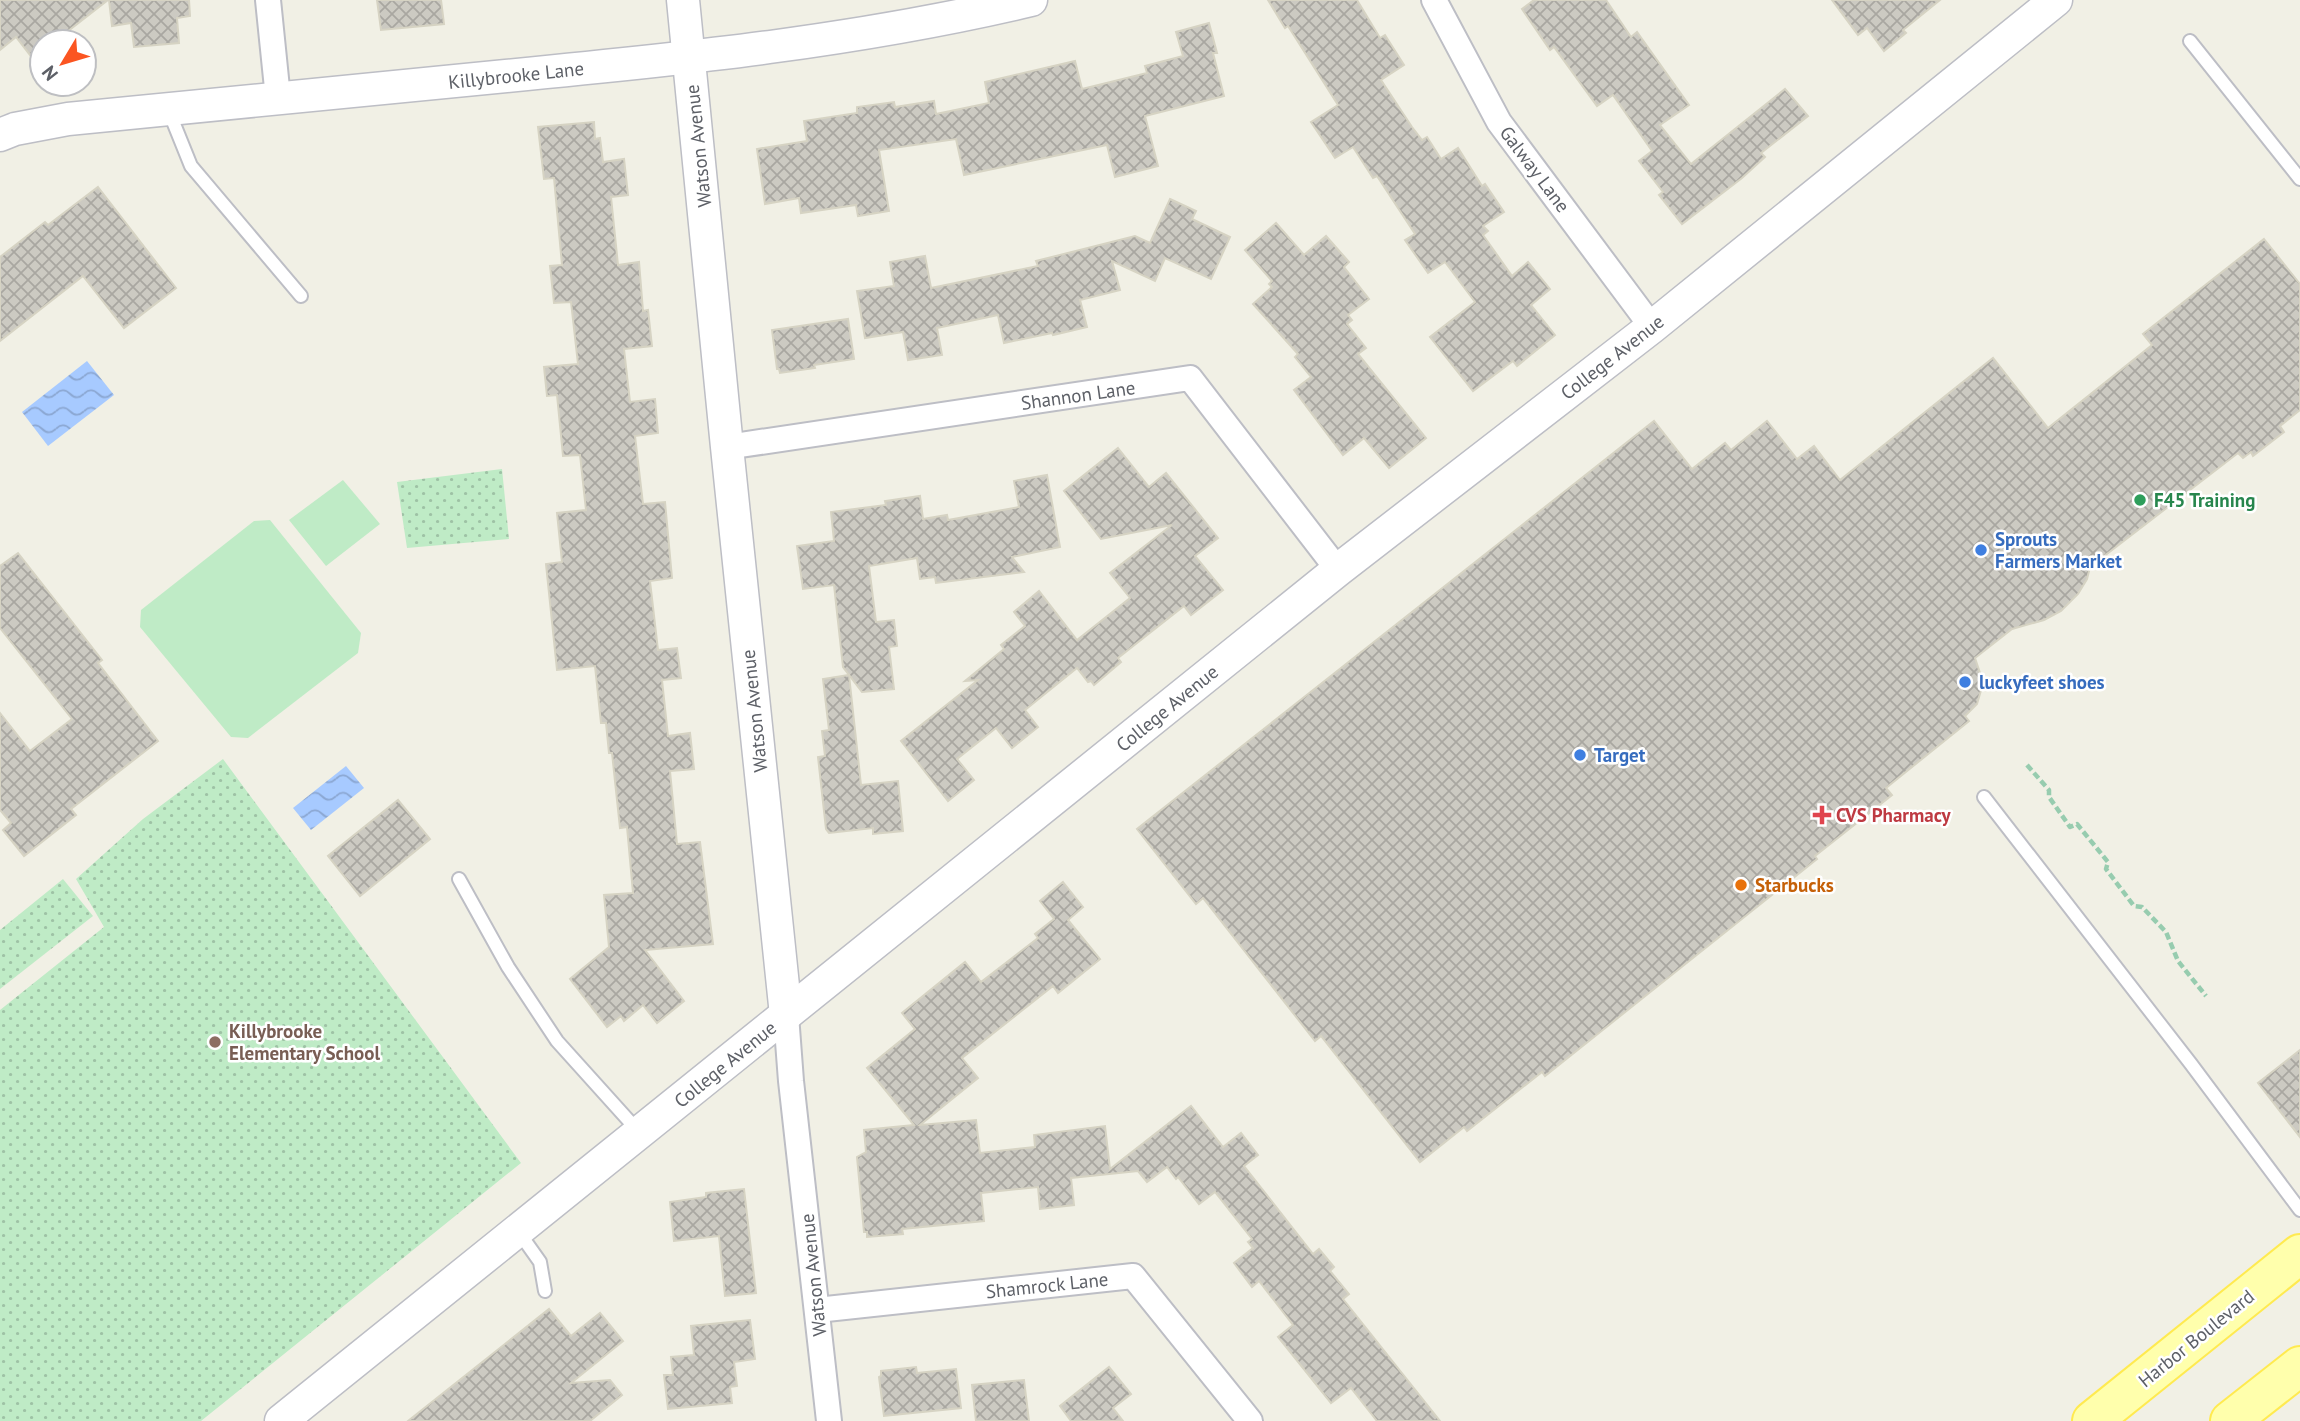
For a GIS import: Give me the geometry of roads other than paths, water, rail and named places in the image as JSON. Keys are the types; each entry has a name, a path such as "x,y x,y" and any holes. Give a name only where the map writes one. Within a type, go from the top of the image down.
{"main road":[{"name":"Harbor Boulevard","path":"2092,1421 2300,1254"},
{"path":"2230,1421 2300,1366"}],"street":[{"path":"268,0 278,98"},
{"name":"Watson Avenue","path":"683,0 793,1095 829,1421"},
{"name":"Killybrooke Lane","path":"0,135 15,129 68,119 690,58 853,35 1031,0"},
{"name":"Galway Lane","path":"1434,0 1499,122 1652,327"},
{"name":"College Avenue","path":"281,1421 1338,570 1652,327 2056,0"},
{"name":"Shannon Lane","path":"727,447 1190,378 1338,570"},
{"name":"Shamrock Lane","path":"817,1310 1133,1276 1250,1421"}],"lane":[{"path":"2190,41 2300,179"},
{"path":"168,109 191,166 300,296"},
{"path":"1984,797 2191,1064 2300,1210"},
{"path":"459,879 508,967 557,1041 639,1132"},
{"path":"518,1231 540,1262 545,1291"}],"water":[{"path":"87,361 114,395 48,446 22,412"},
{"path":"346,766 364,788 311,830 293,808"}],"place":[{"name":"F45 Training","path":"2140,500"},
{"name":"Sprouts Farmers Market","path":"1981,550"},
{"name":"luckyfeet shoes","path":"1965,682"},
{"name":"Target","path":"1580,755"},
{"name":"CVS Pharmacy","path":"1822,815"},
{"name":"Starbucks","path":"1741,885"},
{"name":"Killybrooke Elementary School","path":"215,1042"}]}
